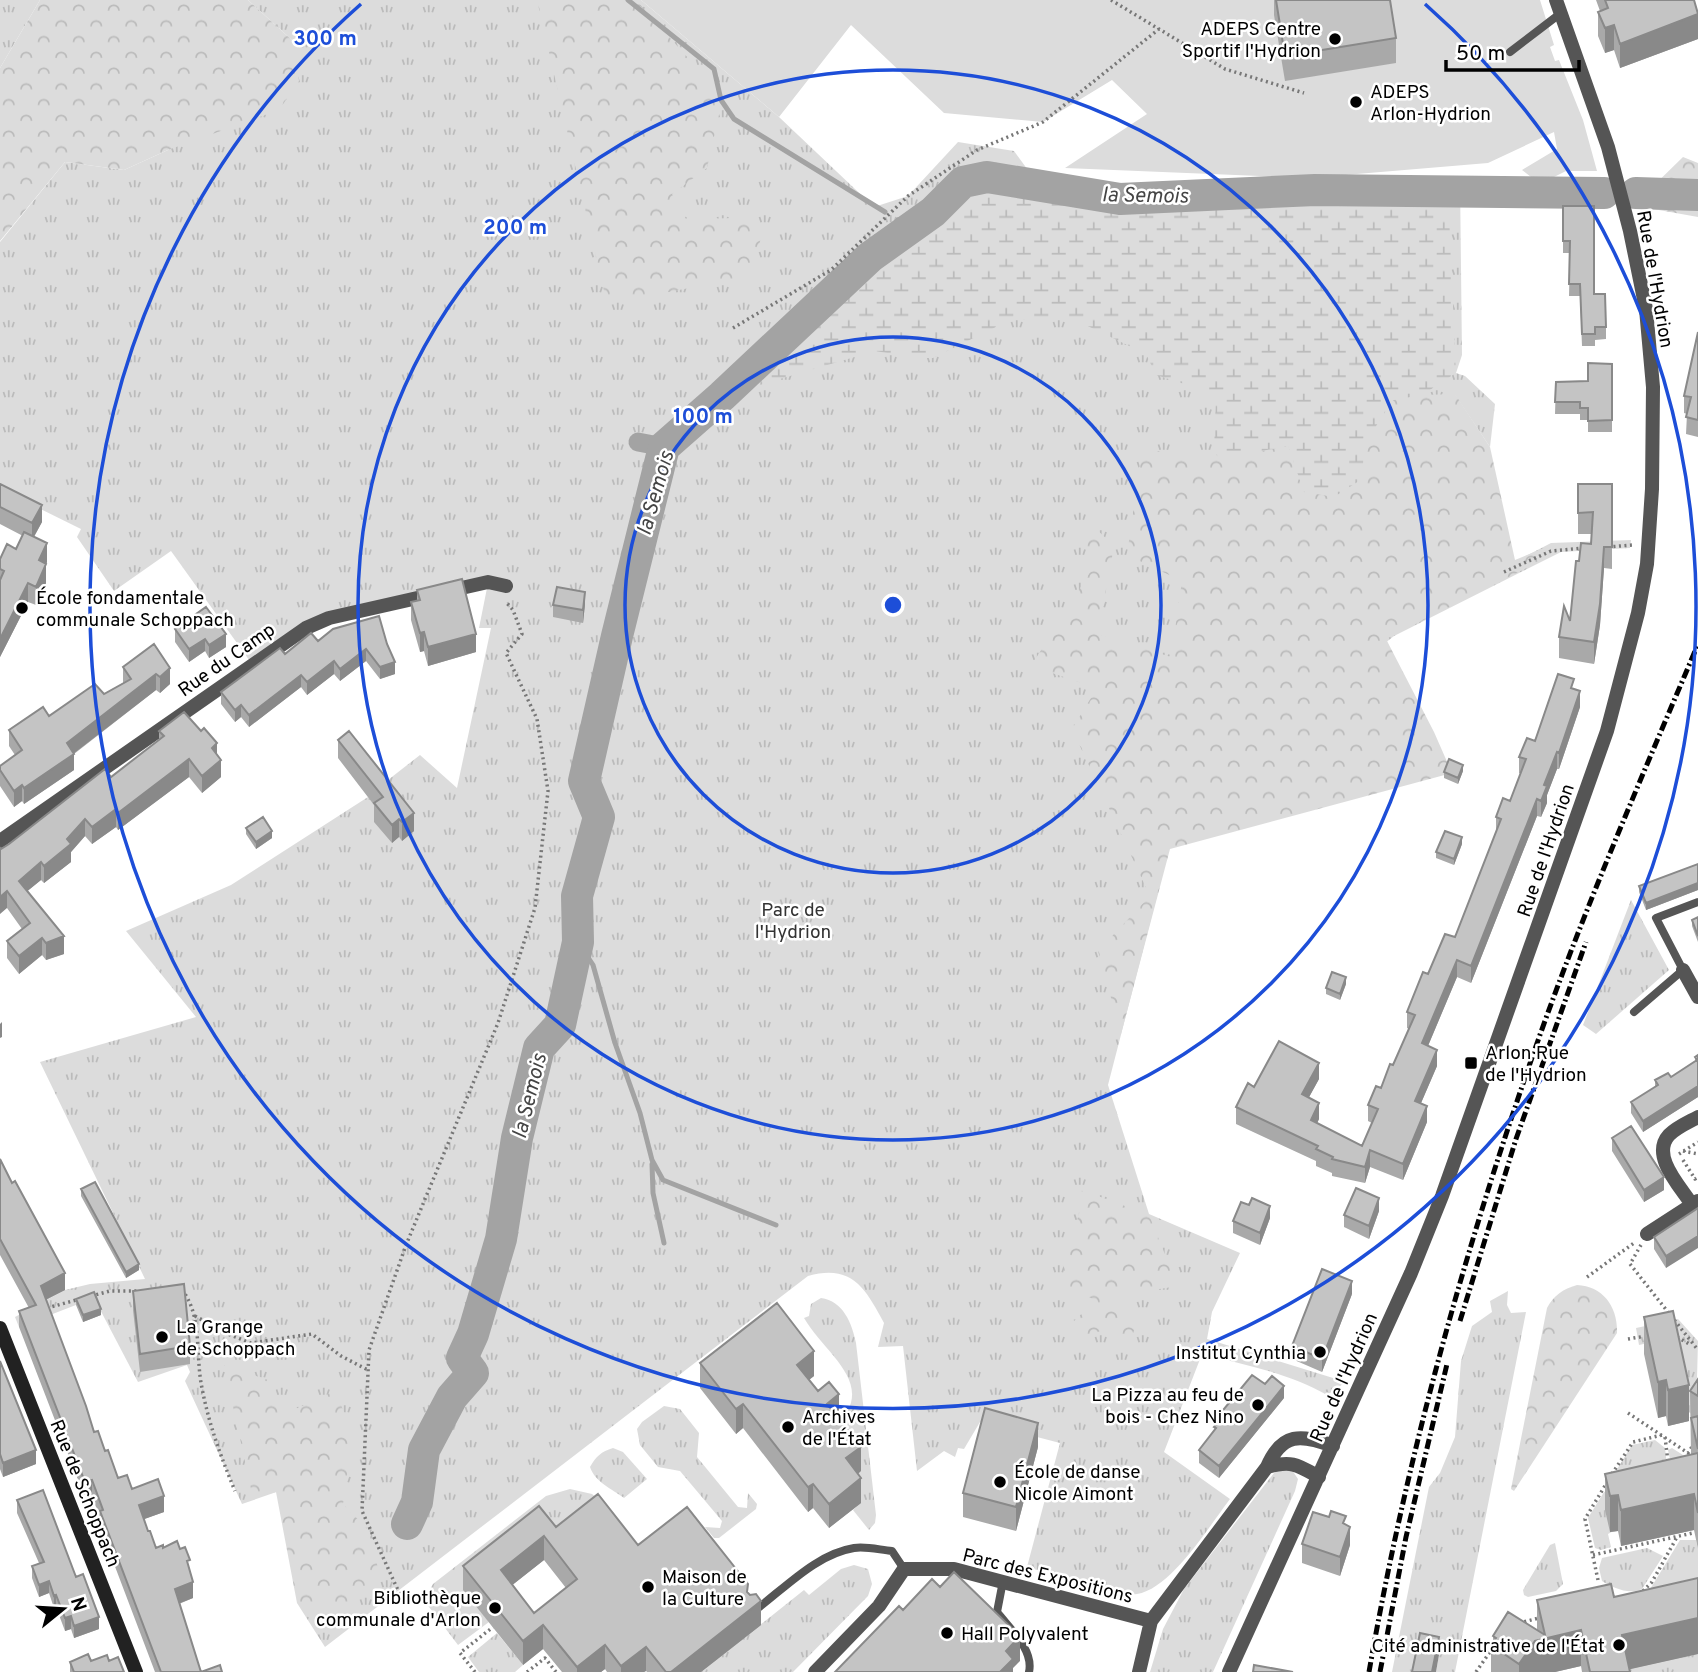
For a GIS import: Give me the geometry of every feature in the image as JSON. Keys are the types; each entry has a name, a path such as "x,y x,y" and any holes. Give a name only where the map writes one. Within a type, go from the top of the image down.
{"main road":[{"name":"Rue de Schoppach","path":"0,1328 136,1672"}],"street":[{"name":"Rue de l'Hydrion","path":"1229,1672 1411,1273 1441,1196 1607,731 1638,613 1648,544 1653,387 1646,309 1630,230 1608,147 1558,7"},
{"name":"Rue du Camp","path":"0,841 306,628 329,618 488,582 506,586"},
{"path":"1684,970 1698,997"},
{"path":"1647,1234 1695,1203 1663,1158 1663,1147 1672,1133 1698,1116"},
{"name":"Parc des Expositions","path":"1139,1672 1151,1620 1267,1467 1274,1451 1284,1442 1297,1438 1316,1440 1333,1446"},
{"path":"1267,1467 1283,1462 1294,1464 1319,1477"},
{"name":"Parc des Expositions","path":"904,1569 954,1570 1151,1620"},
{"path":"815,1672 879,1606 904,1569"}],"lane":[{"path":"1510,52 1558,7"},
{"path":"1634,1012 1684,970 1657,918 1698,902"},
{"path":"752,1613 832,1554 856,1548 892,1551 904,1569"},
{"path":"1003,1581 997,1612 1022,1644 1031,1663 1029,1672"}],"path":[{"path":"1111,0 1225,69 1304,93"},
{"path":"733,328 831,270 908,196 966,157 1043,122 1160,29"},
{"path":"1604,547 1648,544"},
{"path":"1504,572 1551,551 1593,547"},
{"path":"402,1599 362,1511 369,1350 406,1245 498,1023 535,908 548,791 537,719 506,653 522,634 513,610 488,582"},
{"path":"1698,1142 1679,1153 1695,1179 1698,1177"},
{"path":"1587,1277 1647,1234"},
{"path":"1647,1234 1630,1264 1697,1349"},
{"path":"37,1312 110,1291 146,1290"},
{"path":"170,1290 182,1290 193,1307 201,1386 213,1437 235,1491"},
{"path":"194,1316 251,1343 312,1334 341,1356 368,1370"},
{"path":"1628,1339 1651,1335"},
{"path":"1673,1336 1697,1349"},
{"path":"1628,1413 1688,1452 1698,1437"},
{"path":"1663,1436 1669,1469"},
{"path":"1598,1580 1585,1516 1630,1445 1663,1436"},
{"path":"1602,1489 1610,1489"},
{"path":"1593,1555 1693,1533"},
{"path":"1641,1592 1652,1582 1677,1537"},
{"path":"1509,1625 1545,1616"},
{"path":"475,1672 460,1653 493,1627"},
{"path":"1476,1672 1496,1644"},
{"path":"527,1672 545,1658 556,1672"}],"green space":[{"path":"0,0 40,0 0,68"},
{"path":"40,0 248,0 293,41 299,81 279,110 168,150 124,170 65,162 0,241 0,68"},
{"name":"Parc de l'Hydrion","path":"248,0 641,0 779,117 874,207 908,196 958,142 1014,151 1033,177 1094,189 1312,187 1460,181 1462,355 1456,373 1465,376 1495,404 1490,447 1455,395 1367,639 1551,543 1631,540 1630,548 1561,552 1394,636 1346,674 1169,849 1108,1085 1149,1214 1240,1253 1212,1312 1207,1339 1346,1382 1327,1395 1282,1375 1202,1354 1164,1452 1230,1499 1176,1569 1150,1590 1127,1594 1099,1589 1027,1567 1060,1443 980,1422 964,1449 958,1448 955,1457 944,1451 917,1471 903,1346 878,1347 884,1323 870,1299 846,1276 823,1273 808,1276 325,1647 297,1603 311,1480 242,1504 185,1381 190,1372 187,1365 138,1382 94,1298 19,1327 15,1317 65,1290 90,1284 145,1279 40,1062 196,1017 126,931 231,885 368,797 383,815 392,843 399,837 402,840 413,832 379,787 420,755 457,788 491,628 479,628 488,583 329,618 252,664 171,551 114,591 77,537 81,529 0,489 0,242 65,162 124,170 168,150 293,41"},
{"path":"537,0 636,0 723,97 707,168 672,194 686,219 738,218 762,234 751,276 607,304"},
{"name":"ADEPS Arlon-Hydrion","path":"641,0 1540,0 1554,45 1550,47 1555,61 1559,60 1583,120 1597,171 1566,171 1540,184 1522,170 1557,149 1554,132 1488,163 1309,178 1065,168 1147,114 1112,80 1043,122 944,113 851,25 779,117"},
{"path":"1683,157 1698,163 1698,217 1642,207 1640,199"},
{"path":"987,177 1120,199 1315,190 1448,192 1456,373 1422,395 1393,400 1365,443 1362,479 1334,497 1304,492 1288,446 1220,459 1214,452 1216,394 1156,375 1146,354 1071,318 1010,320 933,358 875,351 722,396 870,257 933,212 963,182"},
{"path":"1455,394 1490,447 1515,560 1551,545 1554,554 1386,639 1452,773 1170,849 1121,1034 1098,951 1150,896 1072,729 1097,688 1031,666 1094,566 1081,536 1091,524 1114,546 1098,634 1171,657 1182,581 1127,555 1142,449 1220,459 1288,446 1304,492 1362,479 1365,443 1393,400 1422,395"},
{"path":"1631,900 1669,970 1596,1034 1583,1025"},
{"path":"1082,1190 1149,1215 1175,1279 1172,1287 1116,1296 1136,1325 1131,1339 1104,1330 1078,1338 1073,1322 1096,1300 1070,1290 1063,1259 1079,1214"},
{"path":"1577,1285 1594,1289 1607,1300 1615,1315 1617,1333 1514,1491 1511,1489 1547,1308 1559,1294"},
{"path":"1508,1291 1507,1305 1511,1313 1526,1312 1455,1672 1436,1672 1439,1655 1416,1672 1392,1672 1429,1487 1440,1473 1455,1437 1461,1361 1472,1326 1492,1312 1490,1301"},
{"path":"821,1298 841,1308 852,1328 856,1343 876,1515 875,1523 869,1530 853,1510 861,1502 846,1483 861,1471 830,1431 845,1415 852,1400 851,1386 846,1373 804,1318 809,1316 811,1304"},
{"path":"1678,1319 1698,1341 1696,1417 1687,1411 1657,1341 1639,1345 1636,1328"},
{"path":"224,1365 274,1382 280,1416 335,1391 353,1433 343,1504 372,1534 380,1582 341,1608 297,1603 276,1492 253,1498"},
{"path":"664,1406 680,1409 699,1433 697,1457 738,1507 747,1508 748,1493 757,1504 756,1509 719,1538 714,1538 705,1527 720,1528 722,1521 680,1471 658,1467 640,1445 637,1429"},
{"path":"1655,1440 1665,1448 1667,1466 1611,1479 1632,1445"},
{"path":"613,1448 623,1452 647,1479 624,1498 600,1481 590,1467 599,1455"},
{"path":"1672,1448 1683,1455 1691,1454 1698,1485 1608,1534 1611,1547 1601,1550 1595,1548 1588,1518 1604,1492 1674,1478 1668,1450"},
{"path":"1283,1467 1292,1470 1298,1479 1295,1491 1213,1672 1150,1672 1163,1629 1184,1589 1274,1473"},
{"path":"570,1489 592,1494 609,1508 556,1551 464,1589 489,1622 458,1645 426,1603 433,1584 546,1496"},
{"path":"1680,1540 1696,1540 1698,1614 1649,1591"},
{"path":"1555,1543 1563,1584 1556,1591 1528,1597 1524,1595 1523,1590 1550,1545"},
{"path":"1647,1548 1663,1556 1642,1589 1627,1591 1602,1581 1599,1568 1602,1558"},
{"path":"854,1565 868,1569 872,1584 868,1596 793,1672 701,1672 804,1590 809,1595 841,1569"},
{"path":"497,1633 523,1665 515,1672 479,1672 468,1657"},
{"path":"1698,1654 1698,1672 1622,1672 1630,1669"}],"building":[{"name":"ADEPS Centre Sportif l'Hydrion","path":"1276,0 1390,0 1396,38 1285,56"},
{"path":"1605,0 1694,0 1698,14 1620,44 1614,25 1605,28 1598,12 1608,8"},
{"path":"1563,206 1594,206 1594,294 1605,294 1606,327 1595,327 1595,334 1582,334 1580,284 1569,284 1570,241 1563,241"},
{"path":"1698,332 1698,420 1686,417 1691,397 1684,396"},
{"path":"1588,363 1612,364 1612,420 1588,421 1588,408 1580,408 1580,402 1555,402 1556,382 1588,381"},
{"path":"0,484 42,505 32,523 0,507"},
{"path":"1578,484 1612,484 1612,547 1604,547 1594,642 1559,637 1564,606 1570,621 1576,561 1579,561 1581,543 1591,544 1593,512 1578,513"},
{"path":"24,532 47,543 39,560 46,564 36,587 28,583 0,639 0,580 4,571 0,569 0,559 7,544 16,549"},
{"path":"462,579 476,634 428,647 424,632 420,633 411,602 420,600 417,590"},
{"path":"557,587 585,592 583,610 553,605"},
{"path":"206,607 226,634 209,645 205,639 189,649 175,629"},
{"path":"379,616 395,662 380,667 366,649 340,669 334,661 307,682 301,675 249,715 241,705 235,710 221,692 280,648 285,654 311,633 318,641 333,629"},
{"path":"154,644 170,668 160,677 156,674 67,743 74,754 24,788 22,785 14,791 0,770 0,766 22,750 9,730 43,707 49,716 95,684 104,694 131,679 123,667"},
{"path":"1558,674 1574,679 1571,688 1580,691 1559,753 1557,752 1544,785 1547,786 1541,801 1537,799 1471,966 1457,960 1422,1043 1437,1050 1415,1101 1427,1106 1403,1164 1370,1150 1365,1167 1332,1159 1333,1157 1316,1149 1318,1146 1236,1107 1248,1083 1254,1087 1279,1041 1319,1063 1302,1094 1319,1103 1311,1120 1362,1146 1378,1109 1368,1105 1376,1086 1381,1088 1415,1015 1407,1012 1423,972 1428,974 1445,934 1455,937 1501,819 1496,817 1503,798 1510,801 1526,759 1519,757 1527,738 1535,741"},
{"path":"184,712 201,731 204,728 217,743 212,748 221,760 202,776 189,759 118,813 116,809 92,827 85,819 67,839 71,844 44,866 41,862 19,881 64,936 46,943 42,938 19,956 7,941 30,923 7,891 0,897 0,848 9,844 105,769 111,777 164,736 159,731"},
{"path":"349,731 414,813 402,822 399,819 392,825 374,803 383,797 338,740"},
{"path":"1449,759 1463,765 1458,778 1444,772"},
{"path":"263,817 272,831 256,842 246,828"},
{"path":"1445,831 1462,837 1454,859 1436,852"},
{"path":"1698,864 1698,883 1646,903 1639,886"},
{"path":"1698,917 1698,936 1692,920"},
{"path":"1332,972 1346,977 1340,994 1326,988"},
{"path":"1698,1055 1698,1086 1643,1121 1631,1102 1658,1085 1655,1080 1668,1073 1671,1077 1697,1060 1695,1057"},
{"path":"1631,1126 1664,1177 1644,1190 1612,1138"},
{"path":"0,1159 12,1183 15,1181 65,1273 41,1286 94,1432 98,1431 105,1451 108,1450 118,1478 127,1475 132,1489 158,1479 164,1496 139,1505 156,1548 163,1545 163,1548 177,1541 180,1549 185,1547 193,1582 175,1589 201,1672 161,1672 100,1511 103,1510 92,1480 85,1482 19,1311 36,1305 0,1239"},
{"path":"95,1182 139,1264 126,1272 81,1189"},
{"path":"1356,1188 1379,1198 1369,1226 1344,1215"},
{"path":"1252,1198 1270,1206 1260,1233 1233,1221 1241,1202 1249,1205"},
{"path":"1698,1208 1698,1236 1666,1256 1654,1237"},
{"path":"1322,1269 1352,1281 1322,1359 1292,1346"},
{"name":"La Grange de Schoppach","path":"184,1284 190,1346 140,1354 133,1291"},
{"path":"94,1292 101,1309 83,1315 76,1299"},
{"name":"Archives de l'État","path":"777,1303 814,1351 797,1365 818,1391 829,1382 839,1394 827,1404 861,1447 846,1458 861,1478 829,1504 813,1484 808,1487 743,1404 736,1409 700,1363"},
{"path":"1673,1311 1689,1385 1668,1390 1666,1380 1658,1382 1644,1317"},
{"path":"0,1361 36,1450 3,1463 0,1454"},
{"path":"1252,1375 1265,1384 1272,1376 1284,1386 1219,1466 1199,1450 1222,1418 1219,1415"},
{"path":"1698,1379 1698,1396 1690,1391"},
{"name":"École de danse Nicole Aimont","path":"985,1408 1038,1423 1016,1507 963,1493"},
{"path":"1698,1416 1698,1449 1691,1418"},
{"path":"1698,1453 1698,1513 1694,1494 1621,1510 1618,1495 1610,1496 1605,1474"},
{"path":"43,1490 76,1577 83,1574 99,1617 74,1626 71,1616 65,1618 49,1581 39,1585 32,1566 44,1562 17,1500"},
{"name":"Maison de la Culture","path":"598,1494 638,1545 687,1507 748,1584 747,1592 750,1595 756,1594 761,1601 671,1672 666,1672 646,1647 621,1666 605,1645 577,1667 543,1625 523,1641 463,1566 539,1506 556,1527","holes":["544,1536 577,1579 534,1613 501,1570"]},
{"path":"1331,1511 1346,1516 1343,1523 1350,1527 1340,1557 1302,1544 1313,1512 1329,1517"},
{"name":"Hall Polyvalent","path":"954,1572 1020,1636 1006,1651 1013,1659 1000,1672 835,1672 899,1606 903,1610 932,1579 940,1587"},
{"path":"1698,1578 1698,1618 1622,1635 1630,1672 1590,1672 1581,1630 1535,1641 1519,1664 1491,1645 1496,1638 1493,1636 1508,1612 1545,1635 1537,1600 1611,1584 1614,1597"},
{"path":"1420,1633 1439,1637 1432,1672 1412,1672"},
{"path":"88,1654 91,1661 107,1655 109,1661 118,1657 124,1672 74,1672 70,1662"},
{"path":"220,1665 222,1672 201,1672"},
{"path":"1254,1665 1293,1672 1253,1672"}],"waterway":[{"path":"628,0 714,69 721,100 734,119 885,212"},
{"name":"la Semois","path":"407,1524 417,1502 424,1450 452,1397 473,1373 462,1358 473,1334 501,1239 517,1138 539,1048 560,1025 578,942 577,896 599,817 584,781 664,447 870,257 933,212 963,182 987,177 1120,199 1315,190 1604,193"},
{"name":"la Semois","path":"1636,193 1698,195"},
{"path":"898,220 910,228"},
{"path":"638,442 664,447"},
{"path":"578,942 593,965 615,1043 640,1113 652,1160 663,1180 776,1225"},
{"path":"652,1164 653,1193 664,1243"}],"railway":[{"path":"1369,1672 1384,1590 1421,1429 1488,1190 1541,1032 1578,934 1698,644"},
{"path":"1460,1321 1516,1139 1586,942"},
{"path":"1380,1672 1406,1537 1447,1364"}],"place":[{"name":"ADEPS Centre Sportif l'Hydrion","path":"1335,39"},
{"name":"ADEPS Arlon-Hydrion","path":"1356,102"},
{"name":"École fondamentale communale Schoppach","path":"22,608"},
{"name":"Arlon Rue de l'Hydrion","path":"1471,1063"},
{"name":"La Grange de Schoppach","path":"162,1337"},
{"name":"Institut Cynthia","path":"1320,1352"},
{"name":"La Pizza au feu de bois - Chez Nino","path":"1258,1405"},
{"name":"Archives de l'État","path":"788,1427"},
{"name":"École de danse Nicole Aimont","path":"1000,1482"},
{"name":"Maison de la Culture","path":"648,1587"},
{"name":"Bibliothèque communale d'Arlon","path":"495,1608"},
{"name":"Hall Polyvalent","path":"947,1633"},
{"name":"Cité administrative de l'État","path":"1619,1645"}]}
